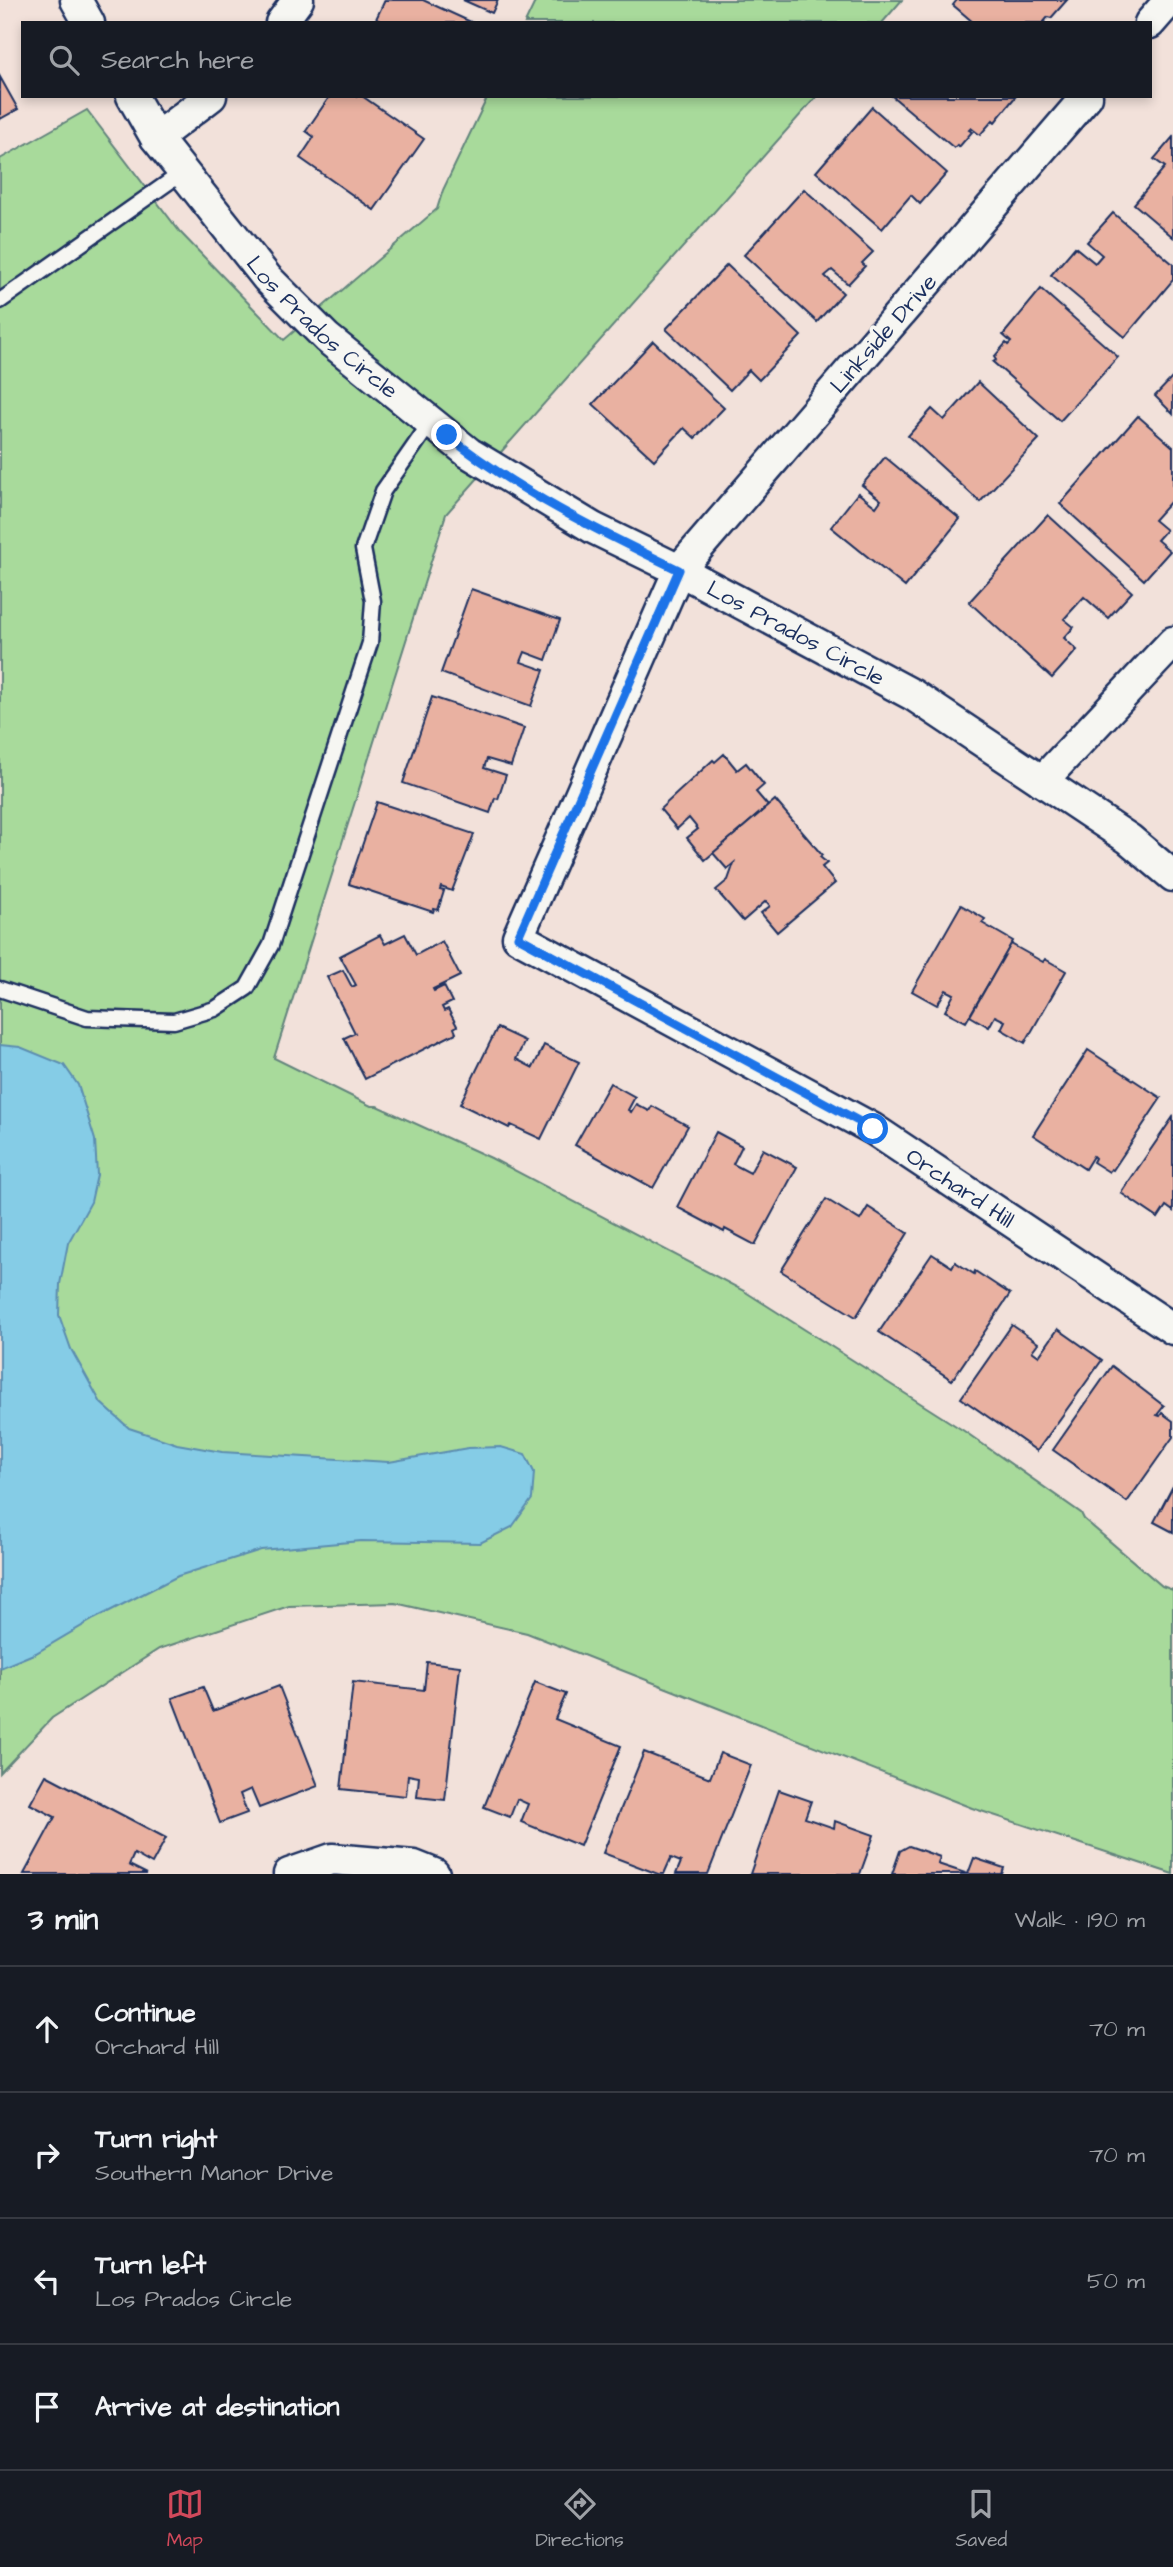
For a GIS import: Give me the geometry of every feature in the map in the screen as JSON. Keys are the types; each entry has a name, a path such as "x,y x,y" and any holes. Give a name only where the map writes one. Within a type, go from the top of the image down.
{"street":[{"path":"76,0 88,21"},
{"path":"282,21 298,0"},
{"path":"1152,21 1170,0"},
{"name":"Los Prados Circle","path":"133,98 156,138 267,278 318,329 469,453 593,528 679,570 913,695 1129,839 1173,876"},
{"path":"156,138 208,98"},
{"name":"Linkside Drive","path":"518,937 679,570 1085,98"},
{"path":"1042,781 1173,642"},
{"name":"Orchard Hill","path":"518,937 873,1129 1173,1329"},
{"path":"289,1874 332,1858 414,1866 434,1874"}],"lane":[{"path":"0,301 183,172"},
{"path":"0,989 87,1018 174,1021 215,1009 247,988 271,945 370,643 373,601 363,550 383,491 431,422"}],"green space":[{"path":"536,0 902,0 884,21 526,21"},
{"path":"487,98 815,98 446,514 274,1058 371,1106 377,1106 491,1158 744,1291 964,1431 1081,1513 1084,1519 1162,1586 1173,1590 1173,1874 972,1808 527,1633 395,1603 289,1606 159,1649 52,1718 0,1773 0,159 87,110 180,232 284,340 437,209 443,190"}],"water":[{"path":"0,1045 20,1047 64,1065 78,1085 95,1140 97,1175 91,1202 68,1243 60,1284 59,1315 71,1349 101,1403 129,1428 177,1444 222,1452 389,1462 468,1448 501,1447 525,1454 534,1472 532,1499 512,1527 480,1543 361,1541 261,1550 178,1576 94,1619 36,1653 0,1668"}],"building":[{"path":"385,0 423,0 469,21 380,21 376,19"},
{"path":"463,0 498,0 492,13"},
{"path":"957,0 1067,0 1051,18 1048,17 1045,21 972,21 953,5"},
{"path":"0,77 18,109 0,119"},
{"path":"329,98 365,98 424,139 374,210 300,158 314,137 306,131"},
{"path":"894,98 1014,98 995,122 993,120 980,135 971,128 969,130 972,132 959,147 957,145 954,148"},
{"path":"872,107 947,173 920,204 911,195 882,229 816,172"},
{"path":"1173,137 1173,237 1134,204 1165,167 1154,159"},
{"path":"804,189 873,252 862,263 865,266 848,284 832,270 825,276 843,293 817,322 744,255"},
{"path":"1113,213 1173,264 1173,280 1125,337 1051,275 1075,247 1095,263 1102,255 1087,242"},
{"path":"727,265 801,336 759,380 749,370 730,390 666,329"},
{"path":"1041,289 1118,357 1060,421 993,362 1006,343 1008,345 1011,342 1003,335"},
{"path":"653,341 724,408 695,438 684,428 654,460 593,404"},
{"path":"1173,377 1173,414 1155,396"},
{"path":"978,382 1039,439 980,502 908,436 932,409 944,420"},
{"path":"1138,416 1173,447 1173,499 1154,520 1166,530 1157,540 1170,551 1144,580 1060,504"},
{"path":"885,457 960,519 905,587 831,527 858,493 876,507 881,500 862,485"},
{"path":"1048,515 1132,592 1108,618 1084,597 1064,619 1074,627 1064,638 1077,650 1052,678 969,602"},
{"path":"471,589 560,620 546,660 525,652 521,662 544,670 531,706 441,673"},
{"path":"432,697 524,728 511,766 487,759 484,768 506,775 490,813 403,783"},
{"path":"724,754 737,770 746,763 764,785 756,792 768,806 705,860 687,838 698,829 689,818 677,829 660,809 713,760 715,762"},
{"path":"775,800 822,855 820,857 827,863 822,867 835,883 777,932 761,913 770,906 766,901 743,921 716,890 728,880 734,863 727,869 713,853"},
{"path":"377,802 474,834 452,891 441,887 440,890 444,891 438,910 434,909 433,912 349,884"},
{"path":"961,905 985,919 982,923 1013,941 966,1022 945,1011 954,994 946,990 937,1005 912,991"},
{"path":"405,934 416,955 442,941 460,976 433,989 434,991 444,986 452,1002 442,1007 444,1011 448,1009 457,1026 454,1028 456,1033 365,1079 344,1038 355,1033 327,977 343,970 352,987 356,985 340,956 380,935 385,944"},
{"path":"1011,944 1066,971 1025,1043 1001,1029 1005,1021 995,1016 989,1027 970,1016"},
{"path":"497,1028 525,1041 516,1059 533,1068 544,1045 579,1062 541,1139 511,1125 509,1128 460,1104"},
{"path":"1088,1050 1161,1098 1113,1170 1109,1172 1093,1162 1093,1156 1085,1169 1033,1135"},
{"path":"610,1083 635,1097 628,1110 631,1112 636,1104 649,1111 652,1106 688,1126 653,1188 575,1145"},
{"path":"1173,1117 1173,1211 1166,1206 1158,1218 1121,1193"},
{"path":"716,1132 742,1146 733,1164 750,1173 763,1149 797,1167 755,1245 677,1207"},
{"path":"826,1199 860,1220 868,1207 908,1233 856,1317 781,1271"},
{"path":"932,1254 952,1267 955,1262 974,1274 975,1271 1010,1294 952,1380 879,1332"},
{"path":"1012,1325 1038,1343 1032,1351 1039,1356 1058,1329 1102,1360 1037,1451 961,1398"},
{"path":"1112,1366 1164,1406 1157,1415 1162,1413 1173,1421 1173,1437 1127,1502 1053,1450"},
{"path":"1173,1486 1173,1532 1154,1522"},
{"path":"427,1662 460,1666 445,1800 417,1797 419,1777 408,1775 406,1796 341,1789 353,1682 424,1690"},
{"path":"535,1682 566,1694 555,1719 621,1746 580,1846 521,1822 528,1804 517,1799 510,1817 484,1807"},
{"path":"279,1686 318,1786 259,1808 251,1789 240,1794 247,1813 220,1823 172,1698 203,1687 213,1711"},
{"path":"644,1752 710,1778 720,1753 751,1765 708,1874 676,1874 681,1862 671,1858 664,1874 658,1874 603,1853"},
{"path":"46,1775 166,1838 152,1864 134,1854 129,1865 147,1874 24,1874 55,1817 30,1804"},
{"path":"779,1790 811,1801 805,1818 834,1828 835,1821 874,1835 860,1874 750,1874"},
{"path":"909,1846 940,1857 938,1864 968,1874 892,1874 900,1851"},
{"path":"974,1858 1004,1868 1002,1874 968,1874"}],"route":[{"path":"447,435 469,453 593,528 679,570 518,937 873,1129"}]}
